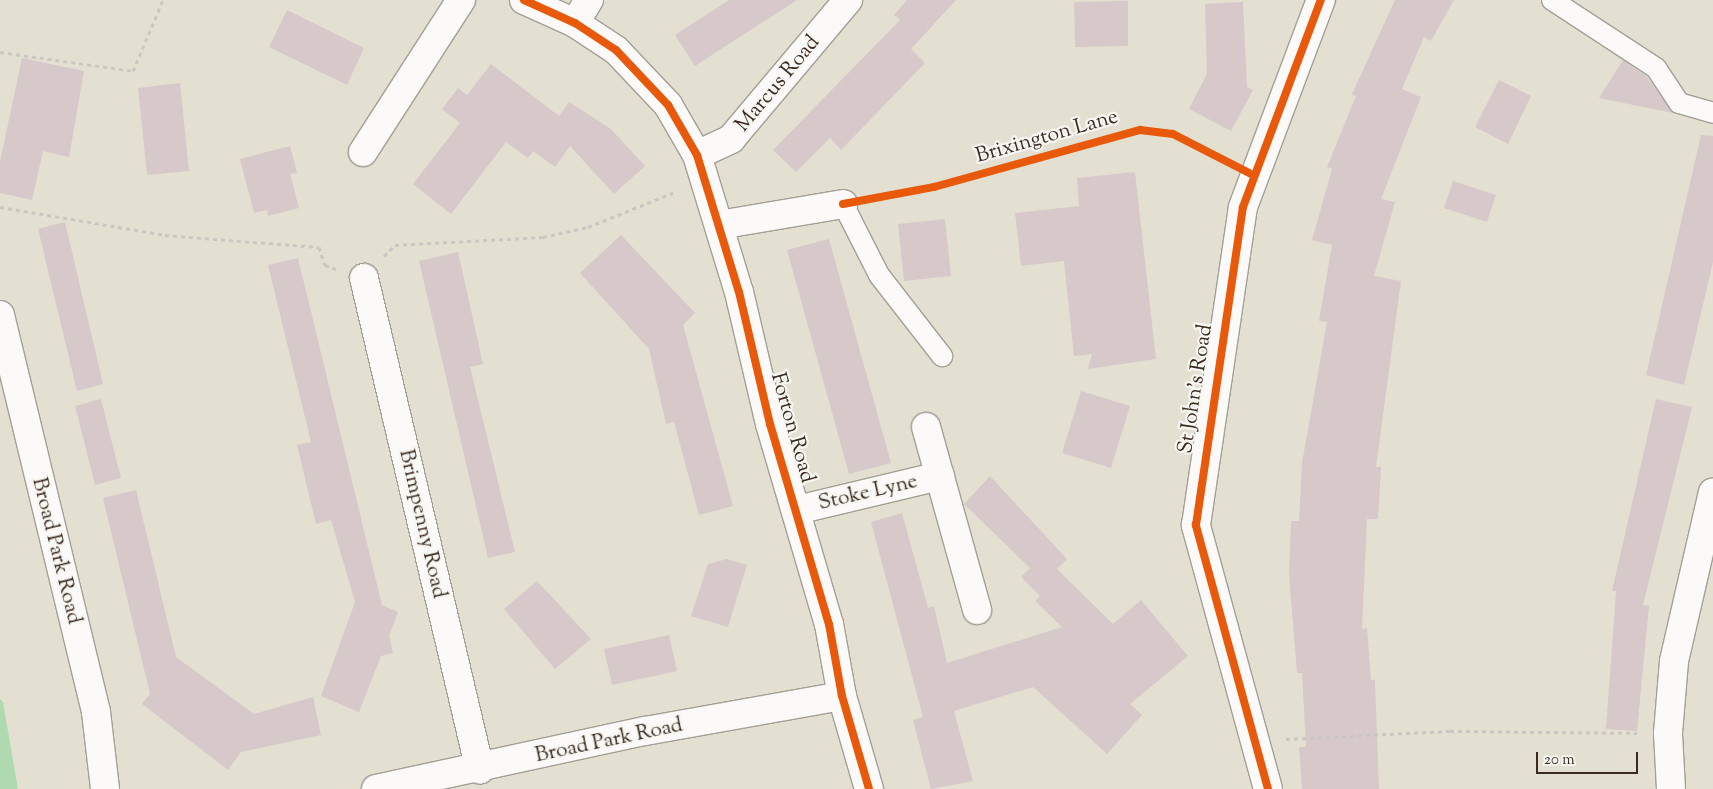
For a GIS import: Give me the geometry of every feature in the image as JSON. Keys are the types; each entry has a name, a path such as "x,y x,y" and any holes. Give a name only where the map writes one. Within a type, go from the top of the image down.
{"street":[{"path":"363,152 461,0"},
{"path":"524,0 575,23 589,0"},
{"name":"Marcus Road","path":"697,155 731,139 848,0"},
{"name":"St John's Road","path":"1268,789 1258,740 1196,525 1243,207 1321,0"},
{"name":"Forton Road","path":"575,23 616,50 654,88 697,155 719,225 770,424 797,510 828,624 842,696 869,789"},
{"path":"719,225 843,204"},
{"name":"Brimpenny Road","path":"364,278 480,770"},
{"name":"Broad Park Road","path":"0,315 96,712 105,789"},
{"name":"Stoke Lyne","path":"926,426 977,610"},
{"name":"Stoke Lyne","path":"797,510 940,476"},
{"path":"1670,789 1668,733 1674,661 1713,492"},
{"name":"Broad Park Road","path":"376,789 480,770 645,731 842,696"}],"lane":[{"path":"1552,0 1656,68 1679,103 1713,113"},
{"path":"843,204 878,274 942,356"}],"path":[{"path":"0,52 133,71 163,0"},
{"path":"0,207 165,235 319,247 325,265 364,278 395,245 543,237 588,227 706,181"},
{"path":"1258,740 1450,730 1668,733"}],"green space":[{"path":"0,699 3,702 18,789 0,789"}],"building":[{"path":"729,0 797,0 695,66 675,35"},
{"path":"907,0 956,0 911,49 925,63 841,150 830,138 796,172 773,150 900,20 894,15"},
{"path":"1395,0 1454,0 1431,41 1424,37 1402,89 1421,97 1381,199 1395,202 1374,276 1401,281 1376,467 1381,467 1378,519 1367,519 1362,629 1367,628 1371,680 1375,680 1379,789 1302,789 1299,747 1306,747 1302,673 1297,673 1289,574 1291,521 1299,521 1302,463 1327,322 1319,321 1332,245 1312,240 1332,169 1327,167 1356,96 1352,94"},
{"path":"1128,1 1128,46 1075,47 1074,2"},
{"path":"1243,2 1247,87 1253,90 1231,131 1189,109 1207,74 1205,4"},
{"path":"287,10 364,48 347,85 269,47"},
{"path":"22,58 84,71 69,157 43,151 32,200 0,193 0,162"},
{"path":"1623,60 1647,77 1673,113 1599,98"},
{"path":"491,64 559,116 569,102 611,129 645,166 614,194 570,146 555,167 533,151 528,158 506,142 451,214 413,184 460,123 442,109 458,88 467,95"},
{"path":"1499,80 1531,96 1508,144 1475,127"},
{"path":"180,83 189,171 147,175 138,88"},
{"path":"1701,135 1713,136 1713,262 1684,385 1646,375"},
{"path":"290,146 297,173 290,174 299,208 268,216 267,210 254,213 240,159"},
{"path":"1135,172 1156,359 1088,369 1092,354 1074,356 1064,261 1021,266 1015,213 1079,206 1077,178"},
{"path":"1453,181 1496,195 1487,222 1444,208"},
{"path":"945,219 951,276 904,281 898,224"},
{"path":"65,222 103,384 77,391 38,229"},
{"path":"621,235 695,313 683,325 733,506 699,515 674,422 666,424 649,349 580,273"},
{"path":"829,239 891,463 849,474 787,250"},
{"path":"458,252 483,364 470,367 515,552 488,558 419,261"},
{"path":"298,258 382,605 398,612 389,636 393,653 381,656 359,712 321,696 355,602 331,520 316,524 297,445 311,442 268,265"},
{"path":"1081,391 1130,406 1111,468 1062,453"},
{"path":"101,399 121,478 95,485 75,406"},
{"path":"1656,399 1692,407 1643,605 1649,606 1637,731 1606,729 1616,591 1612,591"},
{"path":"990,476 1067,559 1057,569 1113,624 1141,600 1188,656 1130,704 1142,715 1107,754 1033,687 954,711 973,781 931,789 913,720 923,717 871,522 902,513 928,608 934,606 947,663 1062,627 1035,601 1040,596 1021,577 1030,568 964,504"},
{"path":"136,490 176,657 254,714 313,697 321,735 241,752 228,770 142,704 150,694 103,498"},
{"path":"727,559 747,565 728,627 691,616 708,564"},
{"path":"537,581 591,639 555,669 504,609"},
{"path":"669,635 677,671 612,685 604,649"}],"cycle path":[{"path":"524,0 575,23 616,50 668,105 697,155 739,292 770,424 829,624 842,696 869,789"},
{"path":"1268,789 1196,525 1243,207 1321,0"},
{"name":"Brixington Lane","path":"843,204 934,187 1140,130 1173,134 1253,175"}]}
